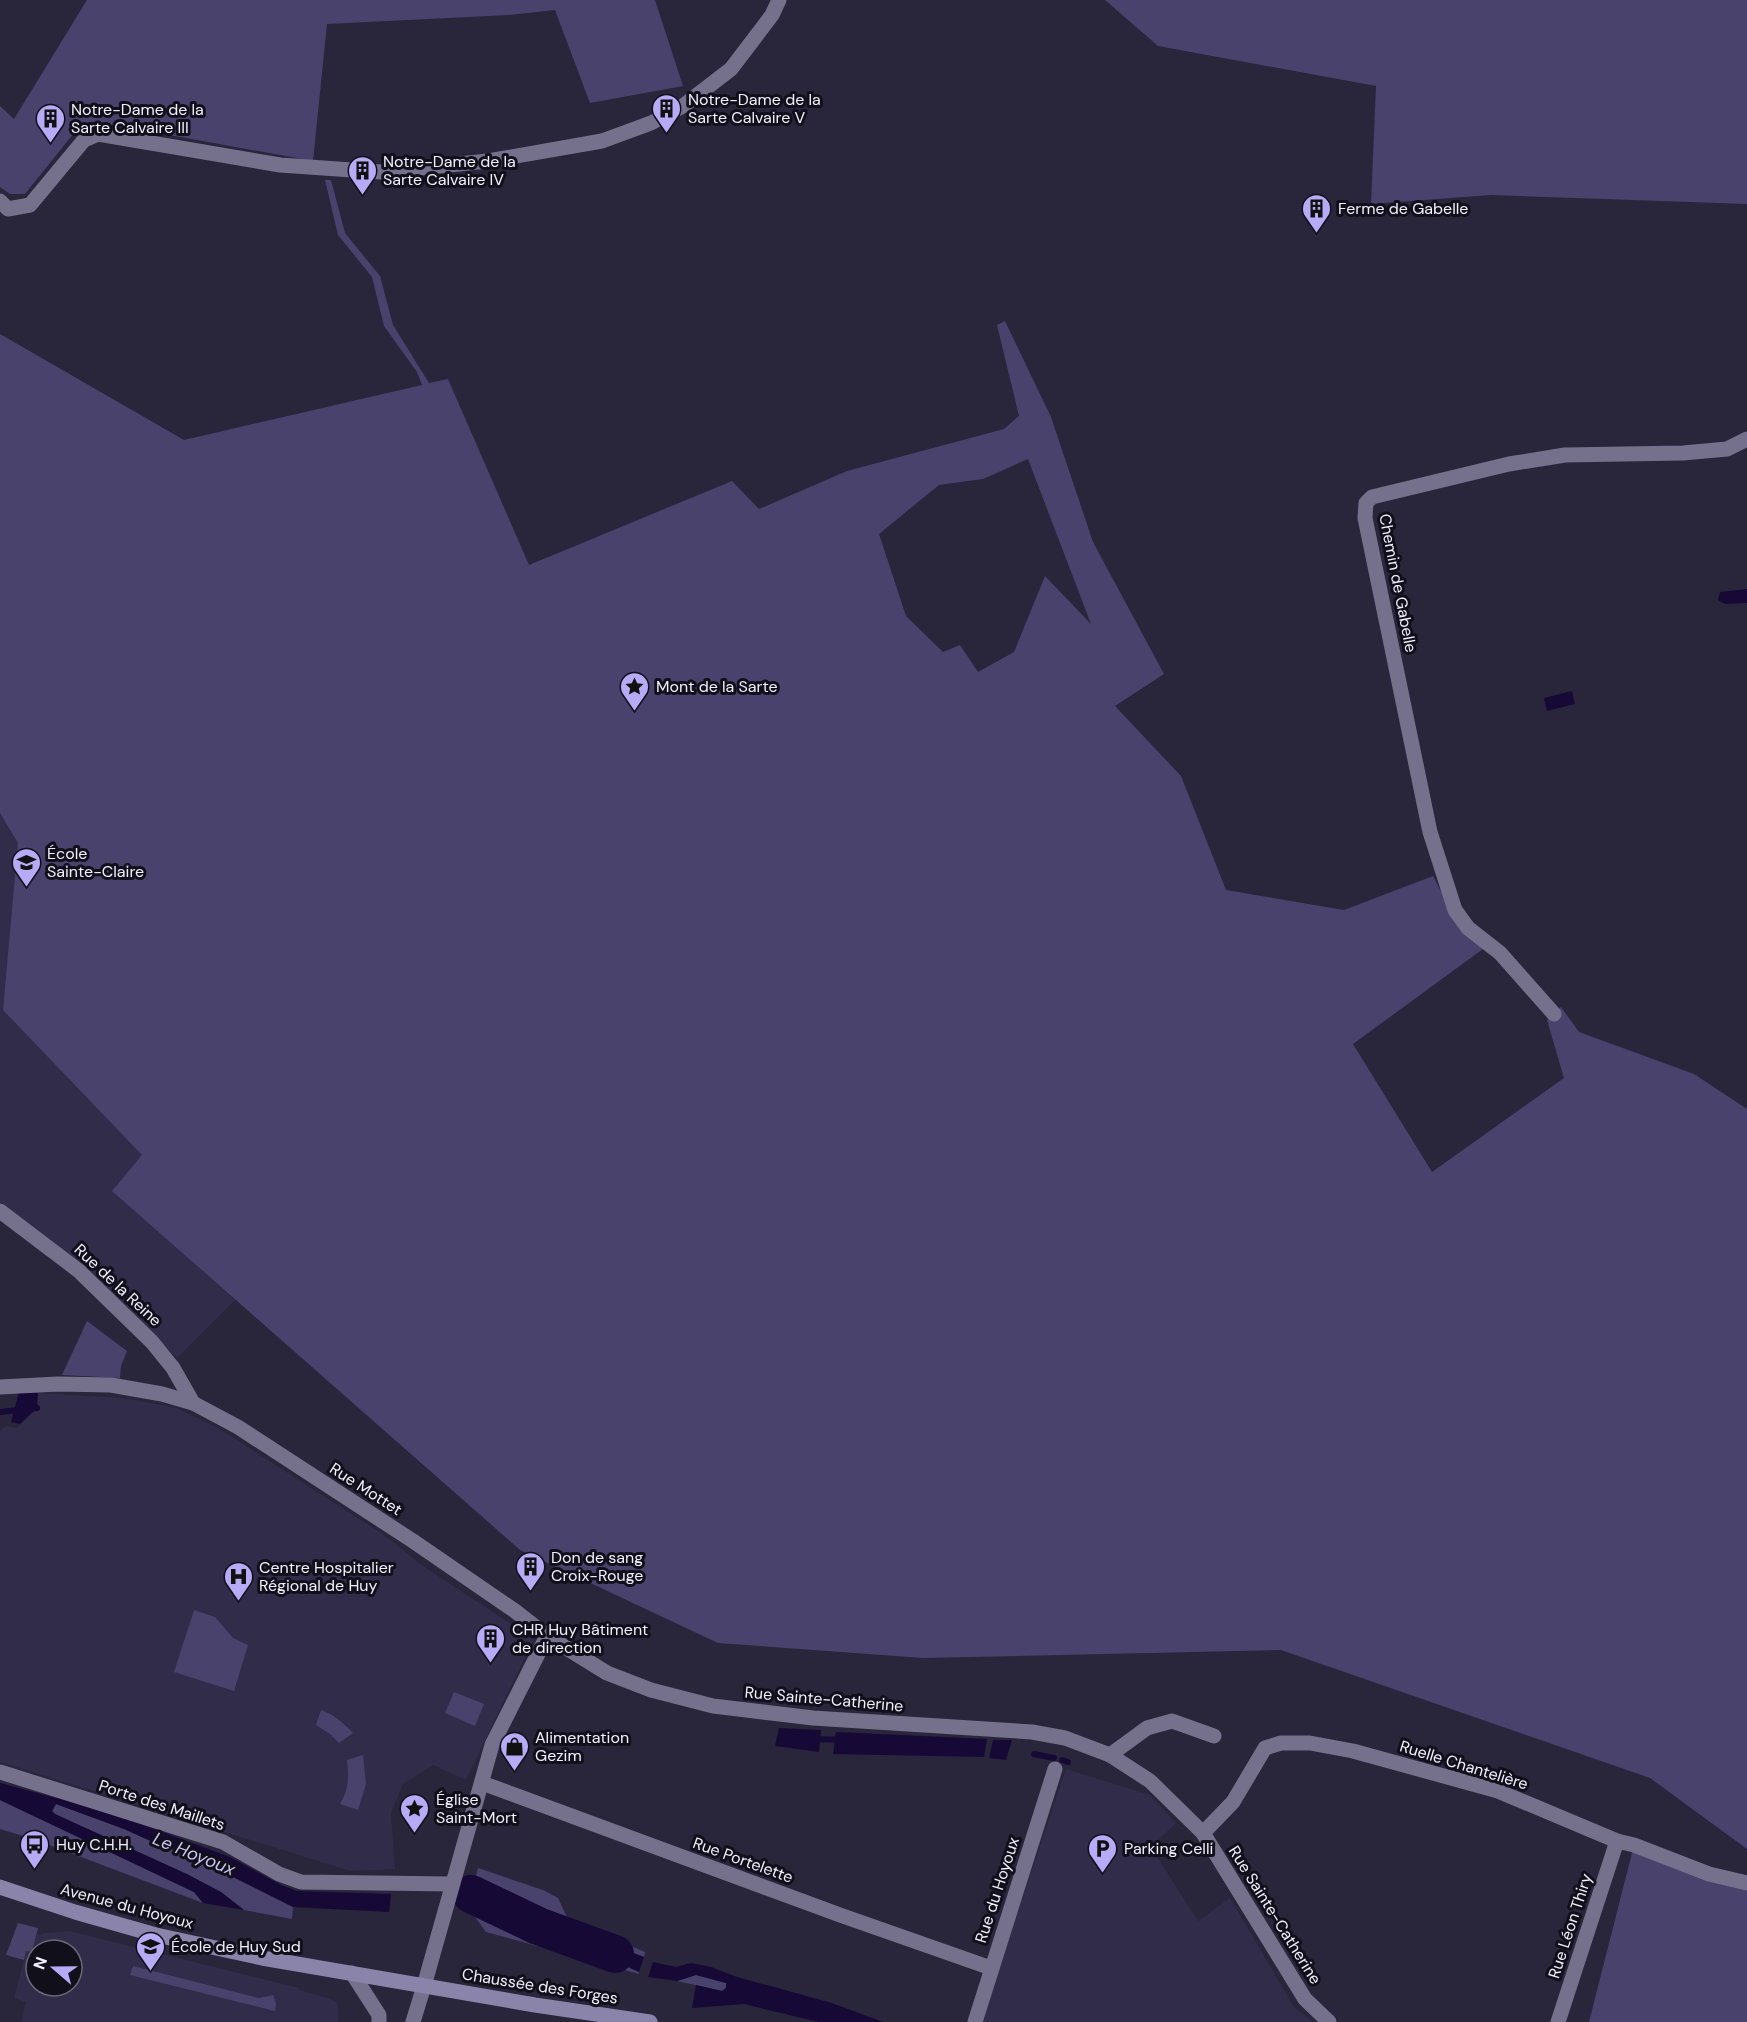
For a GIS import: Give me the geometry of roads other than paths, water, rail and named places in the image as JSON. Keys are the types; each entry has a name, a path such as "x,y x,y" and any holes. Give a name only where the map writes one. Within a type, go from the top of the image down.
{"main road":[{"name":"Avenue du Hoyoux","path":"0,1887 75,1912 156,1935 262,1958 424,1986"},
{"name":"Chaussée des Forges","path":"424,1986 650,2022"}],"street":[{"path":"0,201 8,209 30,205 84,140 98,134 280,165 381,172 488,161 602,141 651,123 683,106 731,69 772,15 779,0"},
{"name":"Chemin de Gabelle","path":"1554,1014 1500,953 1468,928 1455,910 1430,832 1365,518 1366,503 1372,497 1509,464 1564,455 1683,453 1727,449 1747,439"},
{"name":"Rue de la Reine","path":"0,1211 79,1271 152,1342 173,1368 193,1403"},
{"name":"Rue Mottet","path":"0,1387 58,1384 111,1385 162,1394 193,1403 238,1427 413,1541 515,1611 547,1636"},
{"path":"412,2022 492,1745 547,1636"},
{"name":"Rue Sainte-Catherine","path":"547,1636 607,1672 651,1690 713,1706 813,1718 1032,1732 1065,1738 1110,1755 1150,1781 1203,1833 1305,1999 1329,2022"},
{"path":"1110,1755 1147,1728 1172,1721 1214,1736"},
{"name":"Ruelle Chantelière","path":"1203,1833 1233,1802 1265,1748 1281,1743 1310,1743 1353,1751 1498,1791 1617,1841 1634,1845 1709,1874 1747,1883"},
{"name":"Rue du Hoyoux","path":"975,2022 1055,1769"},
{"name":"Porte des Maillets","path":"0,1772 223,1842 279,1874 300,1882 452,1884"},
{"name":"Rue Portelette","path":"482,1783 991,1968"},
{"name":"Rue Léon Thiry","path":"1558,2022 1617,1841"},
{"path":"352,1973 379,2015 379,2022"}],"water":[{"path":"1747,589 1747,603 1725,604 1718,600 1720,592"},
{"path":"1572,691 1575,704 1547,711 1544,698"},
{"path":"19,1392 38,1393 37,1408 20,1424 11,1422"},
{"path":"779,1728 821,1730 819,1752 775,1746"},
{"path":"836,1732 987,1739 984,1757 833,1754"},
{"path":"993,1740 1012,1740 1006,1760 989,1758"},
{"path":"0,1783 101,1810 165,1833 230,1857 281,1885 297,1891 391,1894 389,1912 293,1907 193,1857 56,1804 52,1811 55,1814 187,1874 221,1892 244,1910 203,1903 194,1892 0,1800"},
{"path":"582,1934 644,1957 639,1972 570,1941 567,1936"},
{"path":"653,1962 676,1967 691,1963 711,1967 737,1977 832,2003 883,2022 818,2022 744,2004 692,2008 696,1985 722,1991 726,1988 726,1983 696,1975 677,1981 648,1977"}],"waterway":[{"path":"0,1412 37,1408"},
{"path":"813,1739 842,1740"},
{"path":"1034,1754 1054,1758"},
{"path":"1062,1760 1068,1762"},
{"name":"Le Hoyoux","path":"471,1894 538,1926 615,1954"}],"place":[{"name":"Notre-Dame de la Sarte Calvaire V","path":"667,134"},
{"name":"Notre-Dame de la Sarte Calvaire III","path":"50,144"},
{"name":"Notre-Dame de la Sarte Calvaire IV","path":"362,196"},
{"name":"Ferme de Gabelle","path":"1317,234"},
{"name":"Mont de la Sarte","path":"635,712"},
{"name":"École Sainte-Claire","path":"26,888"},
{"name":"Don de sang Croix-Rouge","path":"530,1592"},
{"name":"Centre Hospitalier Régional de Huy","path":"238,1602"},
{"name":"CHR Huy Bâtiment de direction","path":"491,1664"},
{"name":"Alimentation Gezim","path":"514,1772"},
{"name":"Église Saint-Mort","path":"415,1834"},
{"name":"Huy C.H.H.","path":"35,1870"},
{"name":"Parking Celli","path":"1103,1874"},
{"name":"École de Huy Sud","path":"150,1972"}]}
